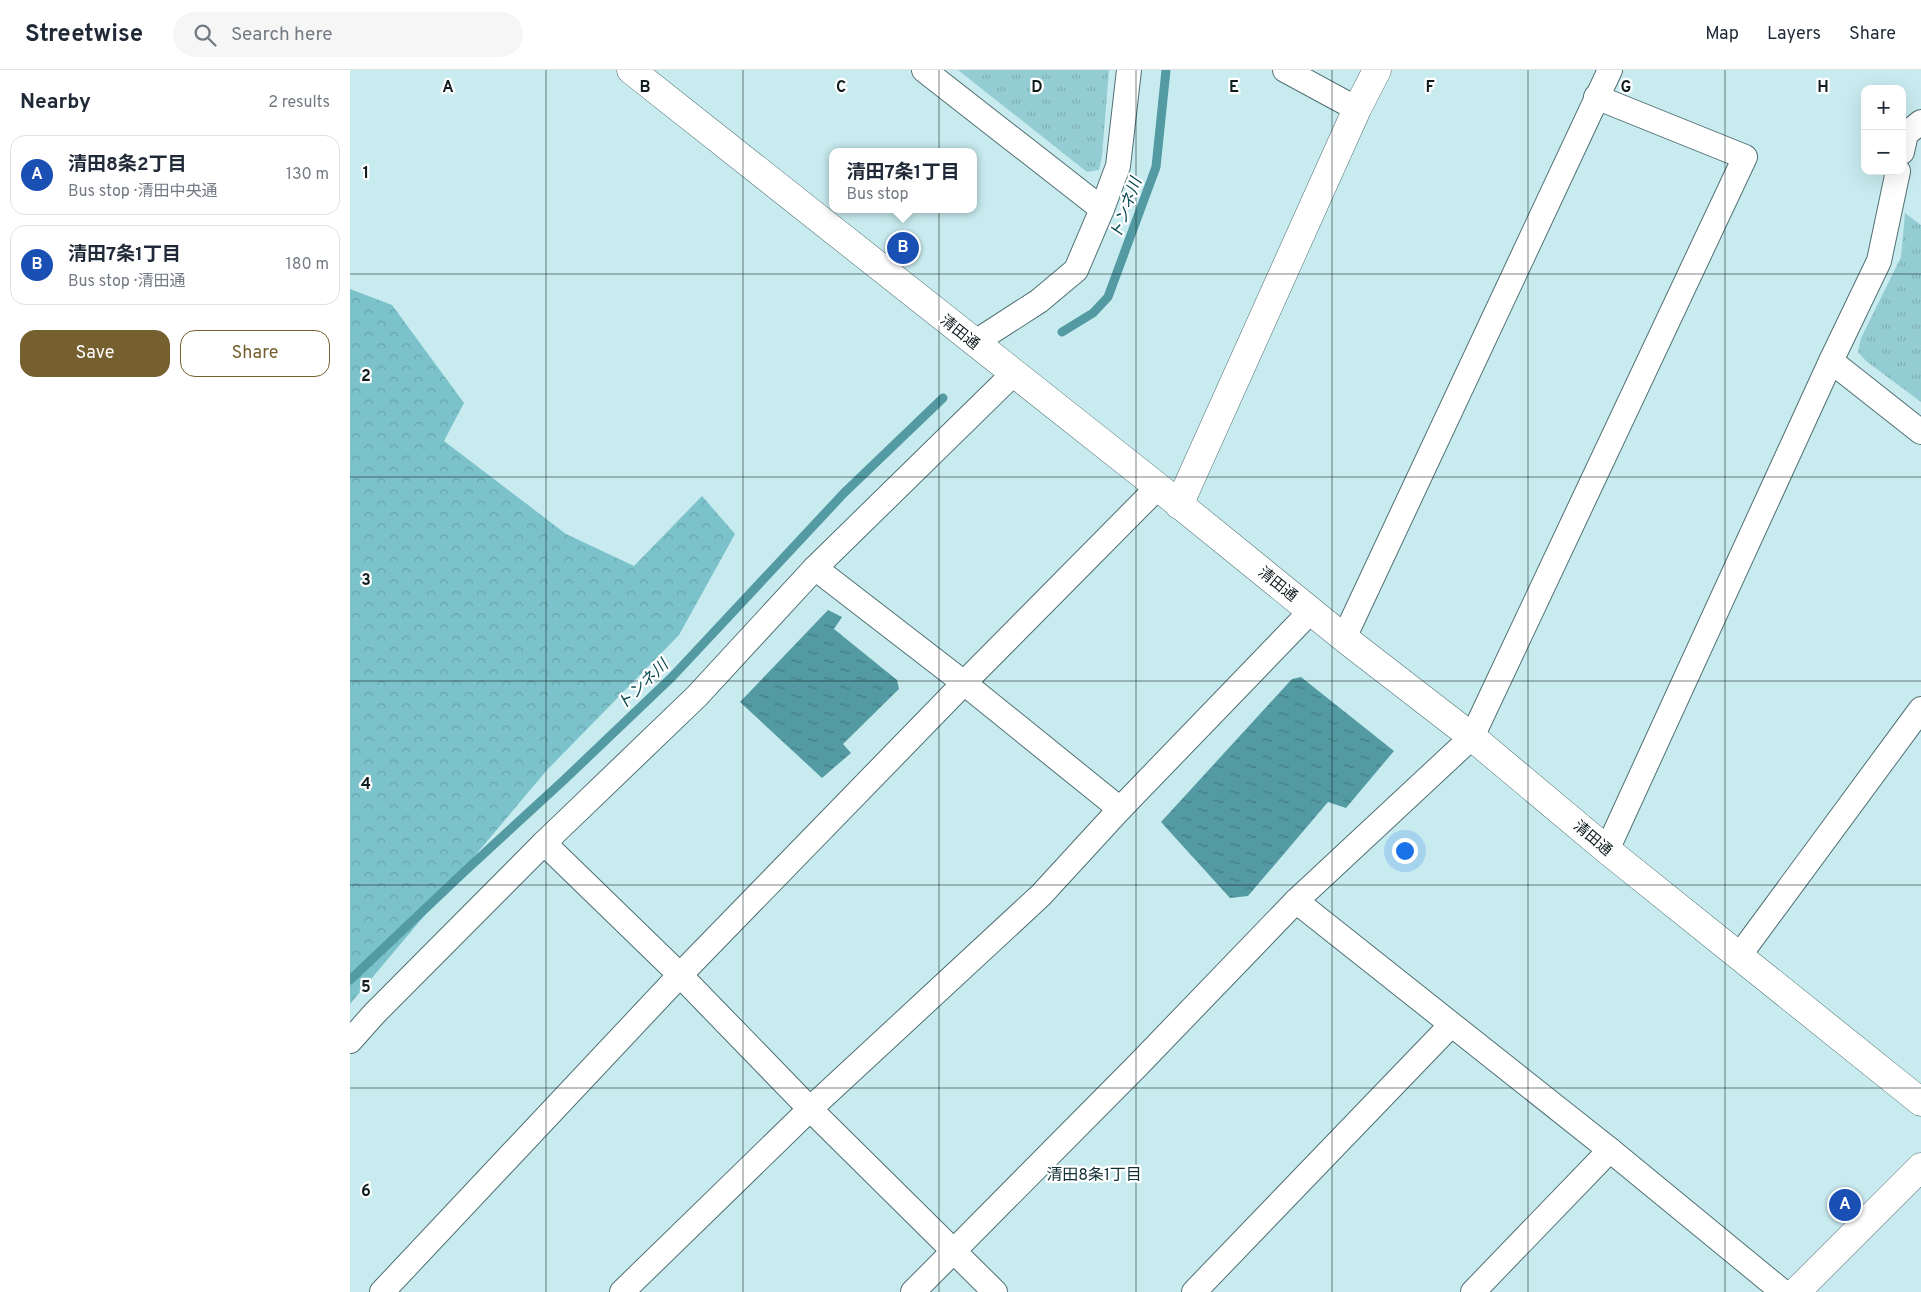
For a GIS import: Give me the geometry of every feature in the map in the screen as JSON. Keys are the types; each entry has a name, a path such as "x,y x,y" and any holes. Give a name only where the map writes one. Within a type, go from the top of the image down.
{"street":[{"name":"清田通","path":"631,70 1158,487 1344,638 1472,737 1607,850 1921,1102"},
{"path":"924,70 1102,208"},
{"path":"974,343 1039,302 1076,270 1118,166 1129,70"},
{"path":"1285,70 1357,109"},
{"path":"1179,505 1357,109 1377,70"},
{"path":"1344,638 1610,70"},
{"path":"912,1292 1138,1065 1296,901 1472,737 1746,157 1596,97"},
{"path":"1906,134 1921,122"},
{"path":"1607,850 1831,361 1879,262 1897,175"},
{"path":"1831,361 1921,432"},
{"path":"350,1041 374,1014 544,843 697,696 815,568 1013,374"},
{"path":"382,1292 680,975 1158,487"},
{"path":"815,568 964,683 1120,808"},
{"path":"622,1292 810,1109 1041,895 1120,808 1311,611"},
{"path":"1739,956 1921,709"},
{"path":"544,843 680,975 810,1109 995,1292"},
{"path":"1296,901 1610,1150 1783,1292"},
{"path":"1194,1292 1451,1025"},
{"path":"1473,1292 1610,1150"},
{"path":"1796,1292 1921,1167"}],"green space":[{"path":"958,70 1109,70 1102,156 1099,170 1087,172"},
{"path":"1905,213 1921,225 1921,402 1866,361 1858,352 1861,338 1901,257"},
{"path":"350,289 392,305 464,403 444,441 566,534 634,566 702,496 735,534 679,635 547,770 350,1004"}],"water":[{"path":"828,610 842,617 834,629 897,680 899,689 843,744 851,753 822,778 740,702"},
{"path":"1301,677 1394,751 1346,808 1328,802 1248,896 1230,898 1161,822 1292,679"}],"waterway":[{"name":"トンネ川","path":"1062,332 1093,313 1108,297 1156,167 1166,70"},
{"name":"トンネ川","path":"350,980 672,677 844,493 943,398"}],"place":[{"name":"清田7条1丁目","path":"903,248"},
{"name":"清田8条2丁目","path":"1845,1205"}],"district":[{"name":"清田8条1丁目","path":"1094,1174"}]}
